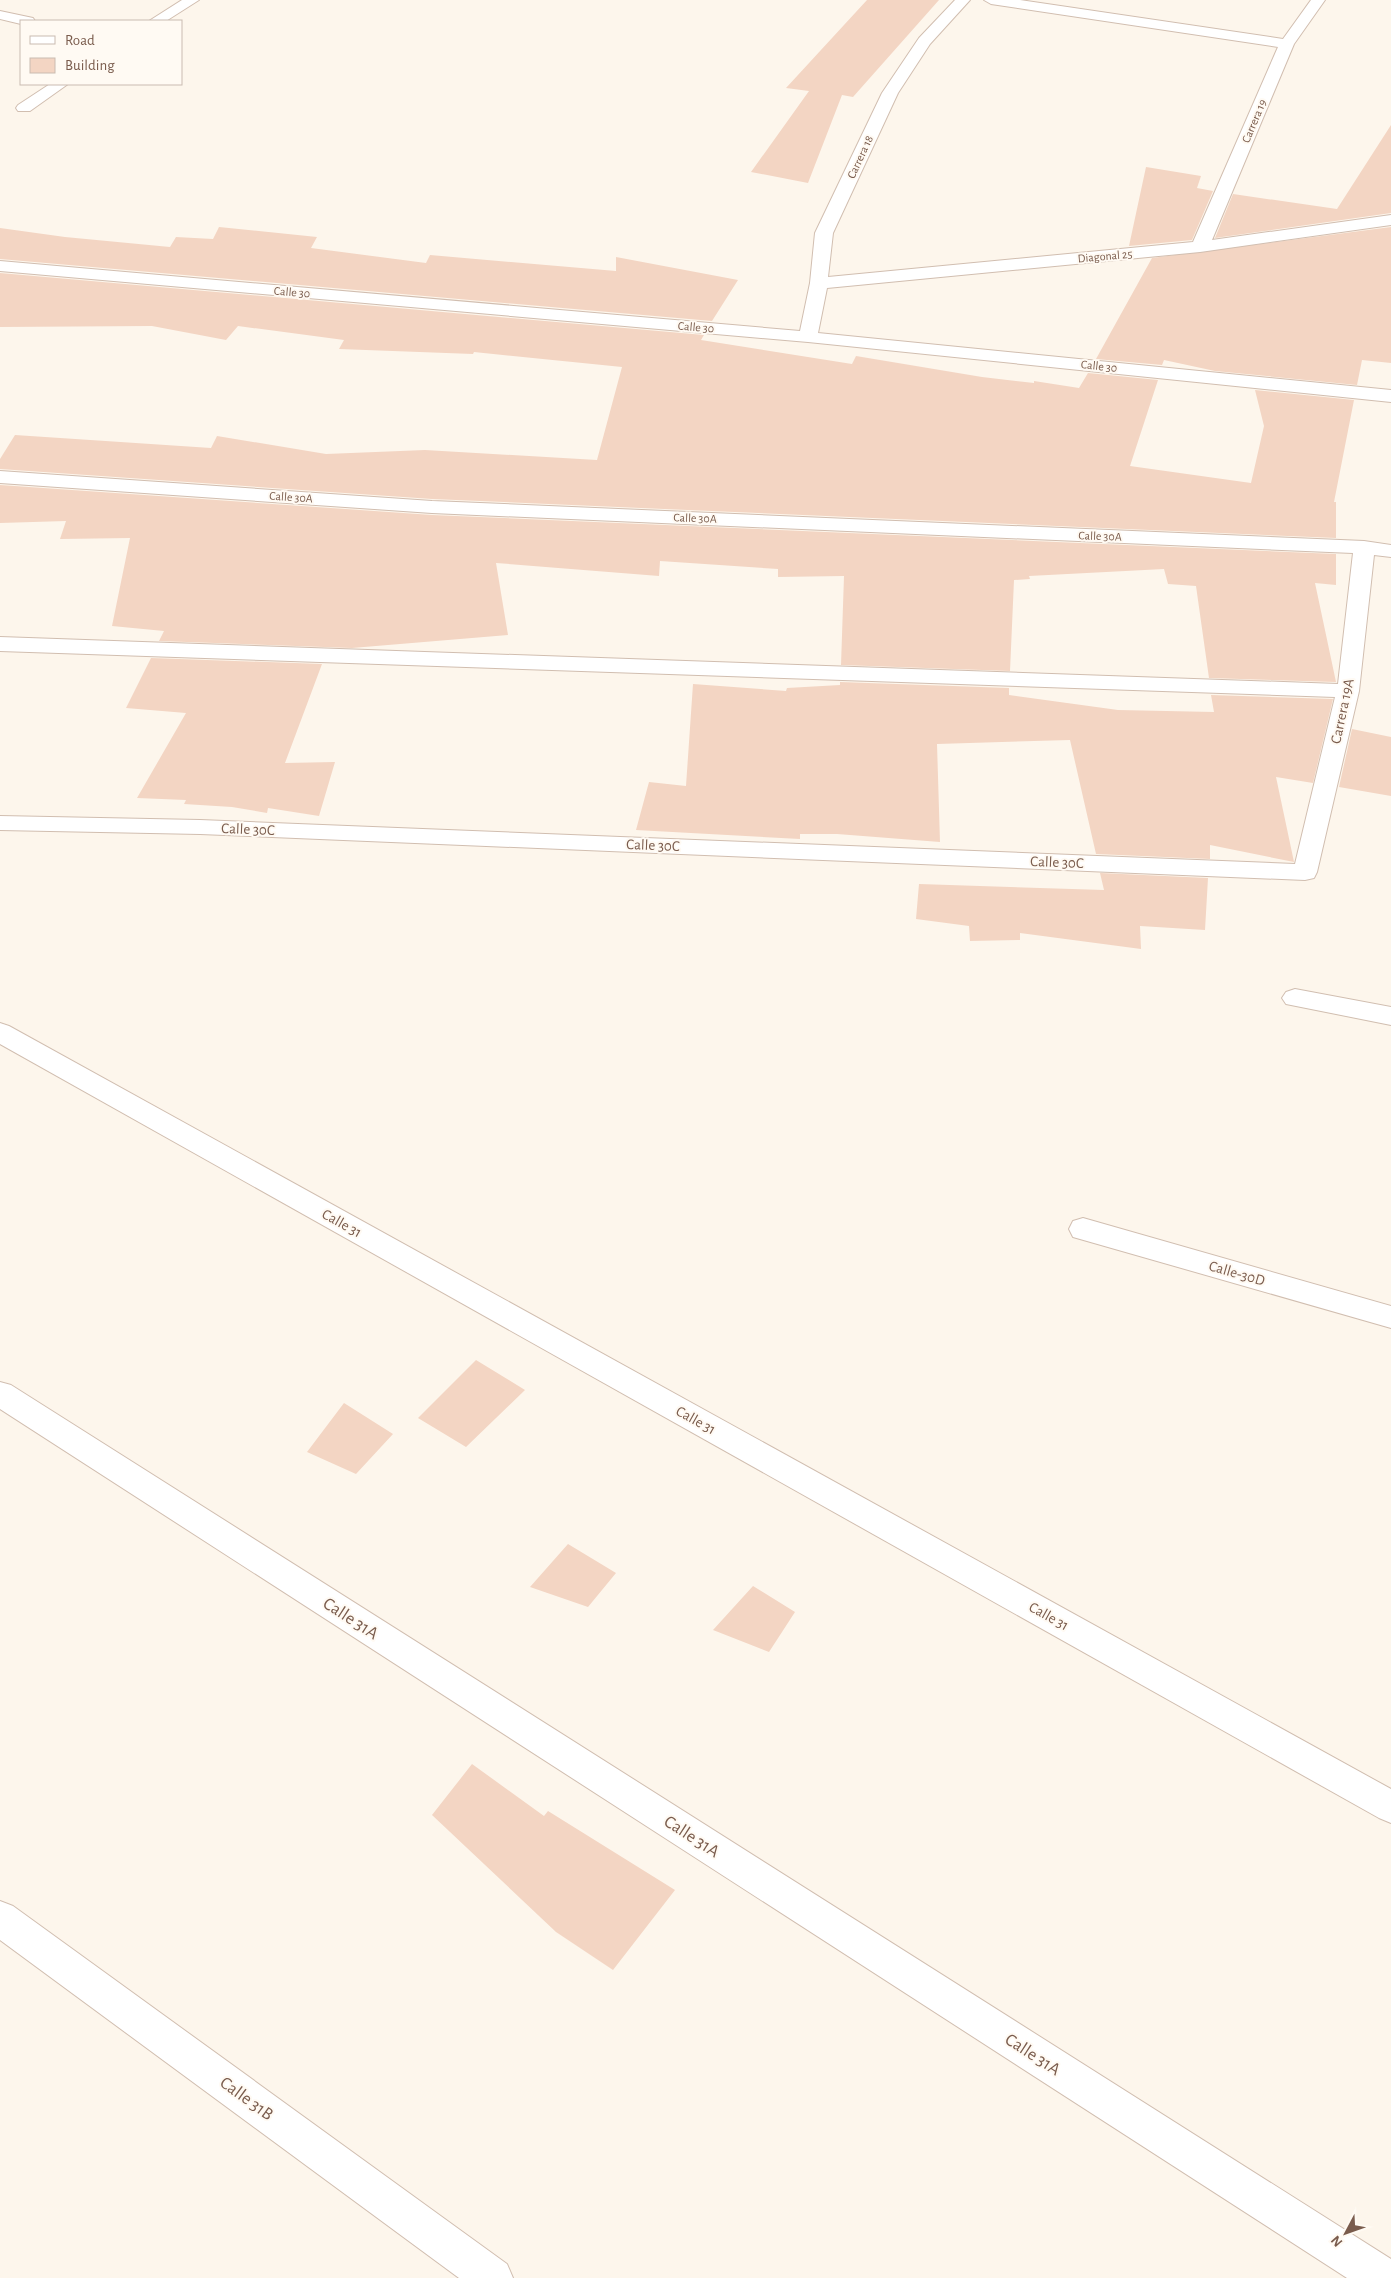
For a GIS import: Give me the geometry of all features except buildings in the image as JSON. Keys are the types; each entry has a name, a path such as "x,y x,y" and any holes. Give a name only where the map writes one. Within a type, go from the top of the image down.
{"street":[{"path":"158,20 192,0"},
{"name":"Carrera 18","path":"808,337 819,283 824,233 890,93 924,41 963,0"},
{"path":"991,0 1287,44"},
{"name":"Carrera 19","path":"1200,247 1287,44 1318,0"},
{"path":"0,15 23,20"},
{"path":"24,108 58,85"},
{"name":"Diagonal 25","path":"819,283 1200,247 1391,220"},
{"name":"Calle 30","path":"0,266 808,337 1391,396"},
{"name":"Calle 30A","path":"0,477 432,507 1364,547 1391,551"},
{"name":"Carrera 19A","path":"1305,872 1348,691 1364,547"},
{"path":"0,644 1348,691"},
{"name":"Calle 30C","path":"0,822 220,827 1305,872"},
{"path":"1295,998 1391,1016"},
{"name":"Calle 31","path":"0,1032 1391,1807"},
{"name":"Calle-30D","path":"1083,1229 1391,1317"},
{"name":"Calle 31A","path":"0,1394 1384,2278"},
{"name":"Calle 31B","path":"0,1918 493,2278"}]}
